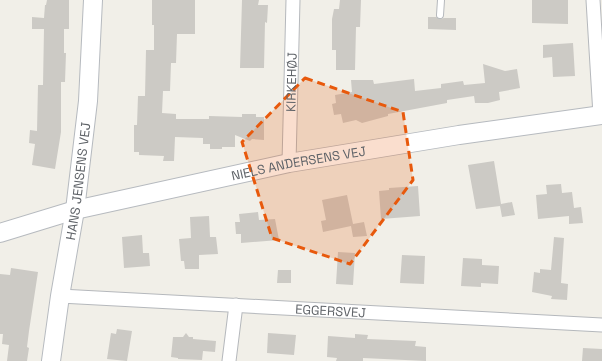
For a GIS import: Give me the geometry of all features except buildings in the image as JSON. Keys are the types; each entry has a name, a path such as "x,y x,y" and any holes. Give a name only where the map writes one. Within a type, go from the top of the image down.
{"street":[{"name":"HANS JENSENS VEJ","path":"51,361 60,296 75,210 88,101 93,0"},
{"name":"KIRKEHØJ","path":"290,163 293,0"},
{"path":"593,0 601,115"},
{"name":"NIELS ANDERSENS VEJ","path":"0,233 75,210 290,163 459,135 601,115"},
{"name":"EGGERSVEJ","path":"60,296 236,304 602,325"},
{"path":"229,361 236,304"}],"lane":[{"path":"440,15 441,0"}],"highlighted area":[{"path":"305,78 403,112 413,180 350,264 272,238 242,142"}]}
